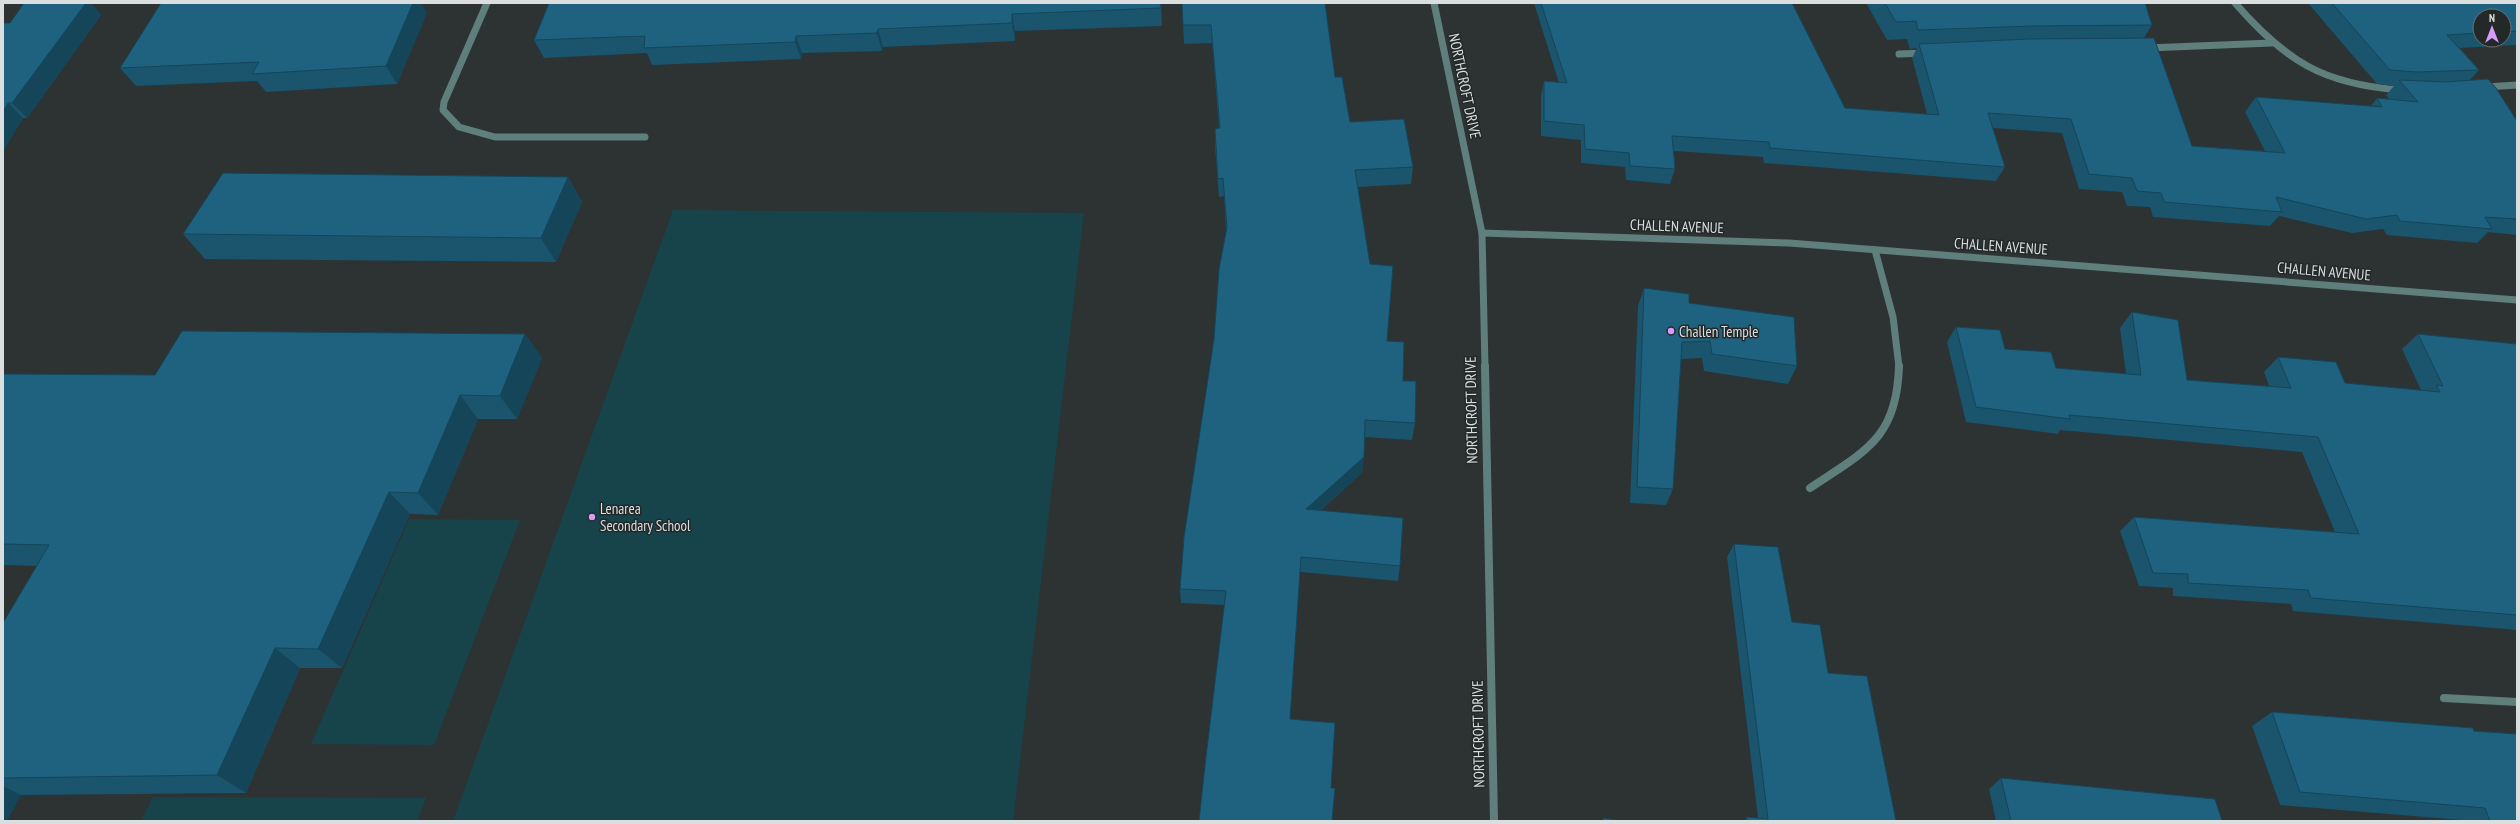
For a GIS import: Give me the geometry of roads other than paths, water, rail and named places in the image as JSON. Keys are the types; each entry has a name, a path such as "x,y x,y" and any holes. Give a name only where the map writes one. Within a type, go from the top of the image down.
{"street":[{"path":"487,3 444,102 443,110 459,127 495,137 645,137"},
{"name":"NORTHCROFT DRIVE","path":"1434,3 1482,233 1494,821"},
{"path":"2235,3 2257,30 2272,43 2317,74 2344,84 2376,90 2411,91"},
{"path":"2141,48 2272,43"},
{"path":"1899,54 1937,53"},
{"path":"2478,88 2517,85"},
{"name":"CHALLEN AVENUE","path":"1482,233 1774,243 2517,300"},
{"path":"1810,488 1858,454 1884,431 1897,401 1899,368 1896,334 1874,250"},
{"path":"2444,698 2517,702"}],"place":[{"name":"Challen Temple","path":"1671,331"},
{"name":"Lenarea Secondary School","path":"592,517"}]}
